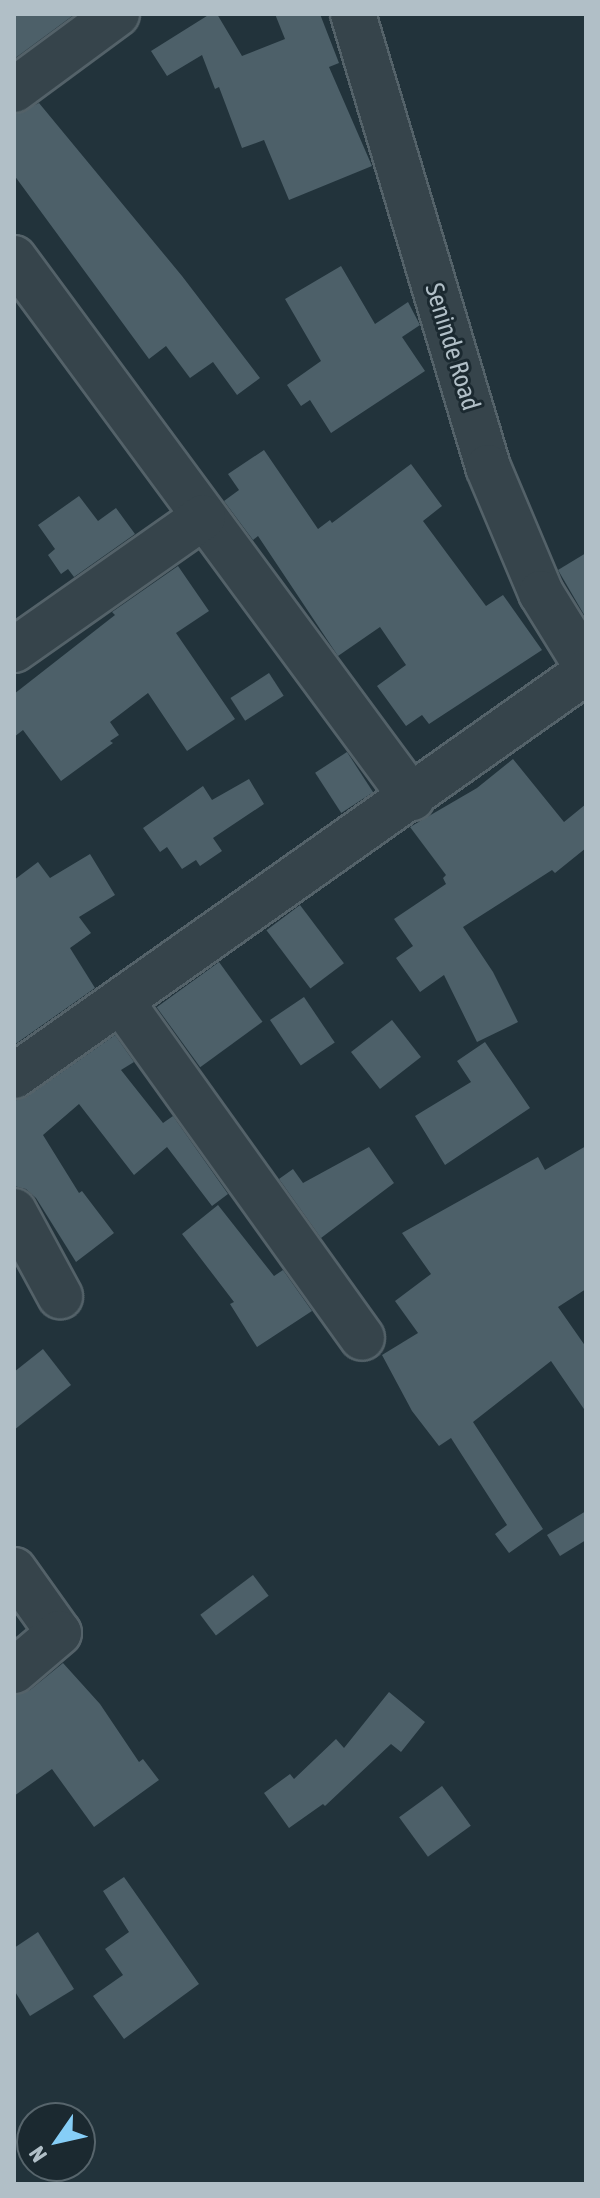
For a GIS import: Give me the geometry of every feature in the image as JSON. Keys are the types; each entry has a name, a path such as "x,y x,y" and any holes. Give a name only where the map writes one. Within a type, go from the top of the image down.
{"street":[{"path":"14,90 117,14"},
{"name":"Seninde Road","path":"353,14 488,467 541,593 586,666"},
{"path":"14,258 412,798"},
{"path":"14,650 203,517"},
{"path":"14,1076 412,798 586,672"},
{"path":"121,1001 362,1338"},
{"path":"14,1211 60,1296"},
{"path":"14,1570 59,1633 14,1671"}],"building":[{"path":"14,14 75,14 14,59"},
{"path":"210,14 217,14 242,56 285,39 275,14 320,14 339,63 329,67 372,166 289,200 264,140 242,148 219,87 215,89 202,55 167,76 151,51"},
{"path":"39,103 182,276 260,378 237,395 213,362 190,378 166,346 149,359 14,175 14,115"},
{"path":"341,266 375,324 408,302 420,325 402,337 425,371 331,433 310,400 301,406 287,385 321,361 285,299"},
{"path":"264,450 318,529 330,520 332,523 411,464 442,506 423,521 486,606 503,595 542,650 429,724 422,715 406,726 377,686 406,665 380,627 338,656 258,536 253,540 224,501 239,490 228,474"},
{"path":"79,496 98,521 116,508 135,534 74,577 68,569 61,574 48,555 55,549 38,525"},
{"path":"586,553 586,618 558,570"},
{"path":"178,566 209,611 176,633 235,719 187,751 148,693 110,722 119,735 110,741 113,743 61,781 23,730 14,737 14,694 115,615 112,612"},
{"path":"269,673 284,696 245,721 230,698"},
{"path":"347,752 373,792 341,813 315,773"},
{"path":"513,759 564,822 586,804 586,848 555,873 552,870 463,927 493,972 518,1022 477,1042 444,975 420,992 396,958 413,946 394,919 446,884 443,878 446,875 410,827 477,788"},
{"path":"249,779 264,804 213,838 222,851 200,866 196,860 182,869 167,847 160,852 143,828 203,786 212,800"},
{"path":"90,854 115,895 79,917 91,933 70,948 95,988 14,1045 14,880 38,862 50,878"},
{"path":"300,905 344,963 310,989 266,930"},
{"path":"219,962 262,1022 200,1067 157,1007"},
{"path":"304,997 335,1043 301,1066 270,1020"},
{"path":"392,1020 421,1057 380,1089 351,1052"},
{"path":"115,1035 134,1062 121,1070 163,1123 173,1116 228,1194 212,1206 167,1147 134,1175 79,1104 43,1135 79,1193 82,1191 114,1233 76,1262 36,1198 26,1189 14,1186 14,1101 28,1096"},
{"path":"485,1042 530,1108 445,1165 415,1116 471,1082 457,1061"},
{"path":"586,1146 586,1289 558,1307 586,1347 586,1412 551,1361 473,1422 543,1529 509,1553 495,1534 507,1525 451,1438 439,1446 412,1411 382,1355 418,1333 395,1301 431,1274 402,1233 538,1157 545,1170"},
{"path":"369,1147 394,1183 321,1238 279,1179 293,1169 303,1183"},
{"path":"218,1205 274,1276 283,1270 312,1311 257,1347 230,1304 234,1302 182,1234"},
{"path":"43,1349 71,1385 14,1430 14,1372"},
{"path":"586,1511 586,1540 560,1556 547,1535"},
{"path":"253,1575 269,1596 216,1635 200,1615"},
{"path":"63,1663 100,1704 139,1762 143,1759 159,1780 94,1827 52,1769 14,1796 14,1695 30,1690"},
{"path":"389,1692 425,1722 401,1752 391,1744 325,1806 323,1804 289,1828 264,1793 290,1774 294,1779 336,1739 344,1748"},
{"path":"442,1786 471,1826 428,1857 399,1817"},
{"path":"124,1877 199,1984 124,2039 93,1996 123,1975 105,1949 129,1932 103,1891"},
{"path":"38,1932 74,1989 30,2016 14,1990 14,1948"}]}
